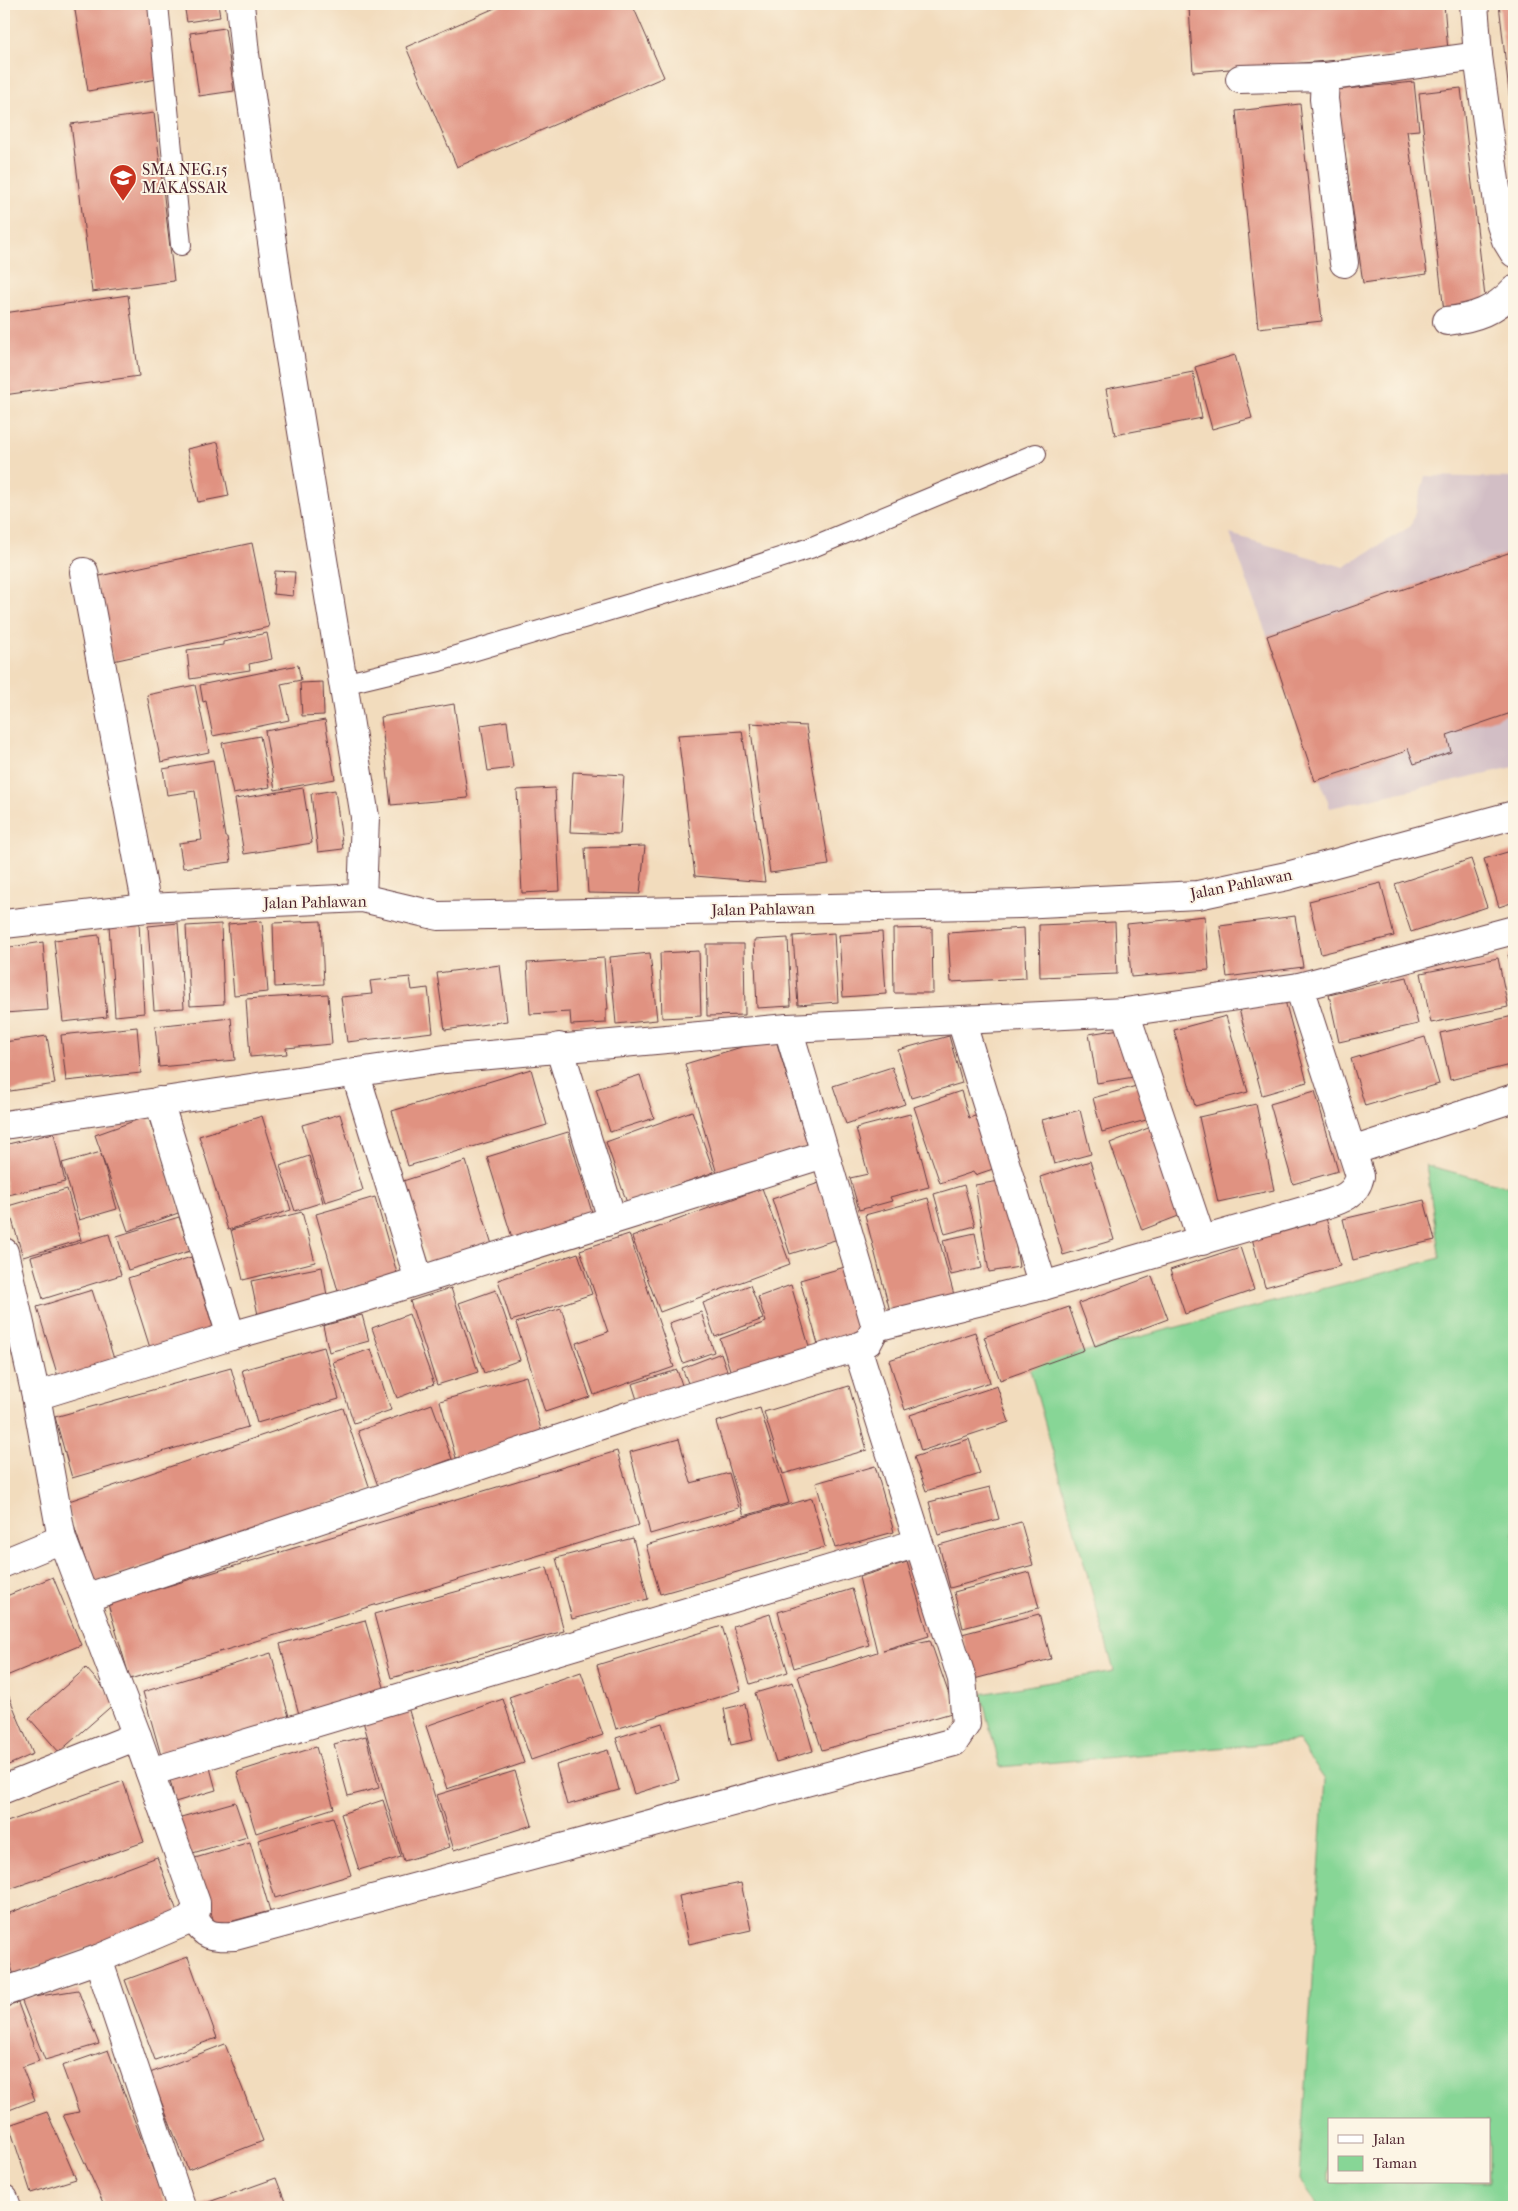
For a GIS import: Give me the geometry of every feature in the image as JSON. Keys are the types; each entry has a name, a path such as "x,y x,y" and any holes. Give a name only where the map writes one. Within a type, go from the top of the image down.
{"street":[{"path":"240,4 245,54 278,284 364,817 362,898"},
{"path":"1474,4 1478,56 1501,225 1506,240 1514,253"},
{"path":"1240,79 1325,88 1478,56"},
{"path":"1325,88 1344,262"},
{"path":"1447,322 1467,319 1489,311 1505,300 1514,290"},
{"path":"84,572 147,908"},
{"name":"Jalan Pahlawan","path":"4,924 147,908 362,898 438,916 1020,904 1198,895 1287,876 1514,815"},
{"path":"4,1125 445,1059 559,1047 788,1028 1125,1012 1299,987 1514,930"},
{"path":"876,1327 1043,1286 1344,1198 1356,1188 1360,1176 1299,987"},
{"path":"1125,1012 1202,1241"},
{"path":"961,1020 1043,1286"},
{"path":"85,1598 631,1415 857,1347 868,1342 876,1327 788,1028"},
{"path":"559,1047 612,1219"},
{"path":"355,1072 419,1280"},
{"path":"1352,1151 1514,1098"},
{"path":"159,1101 230,1336"},
{"path":"36,1396 230,1336 341,1305 824,1154"},
{"path":"4,1252 36,1396 62,1539 137,1736 196,1903 196,1911 187,1921 98,1959 4,1992"},
{"path":"193,1916 200,1930 214,1937 235,1936 954,1742 966,1724 962,1679 857,1347"},
{"path":"4,1562 62,1539"},
{"path":"150,1772 918,1543"},
{"path":"4,1789 137,1736"},
{"path":"98,1959 181,2207"},
{"path":"4,2199 7,2207"}],"lane":[{"path":"158,4 180,245"},
{"path":"344,684 439,661 734,573 810,548 1036,454"}],"shaded area":[{"path":"1425,476 1514,478 1514,767 1330,808 1230,534 1344,567 1411,526"}],"green space":[{"path":"1426,1165 1514,1188 1514,2207 1319,2207 1299,2179 1325,1780 1298,1741 1000,1767 981,1694 1114,1671 1029,1366 1440,1258"}],"building":[{"path":"74,4 151,4 163,78 88,91"},
{"path":"184,4 218,4 220,17 187,22"},
{"path":"504,4 632,4 664,77 457,167 406,47"},
{"path":"1236,4 1444,4 1448,51 1193,72 1189,7"},
{"path":"1499,4 1514,4 1514,128 1513,128"},
{"path":"225,28 234,91 199,96 190,33"},
{"path":"1414,82 1419,130 1407,131 1427,274 1363,283 1336,90"},
{"path":"1461,88 1486,306 1444,312 1419,93"},
{"path":"1300,104 1322,321 1258,328 1236,111"},
{"name":"SMA NEG.15 MAKASSAR","path":"154,113 174,281 92,292 71,124"},
{"path":"128,295 139,376 4,395 4,313"},
{"path":"1235,355 1252,418 1212,429 1195,367"},
{"path":"1193,372 1202,418 1115,435 1106,389"},
{"path":"218,442 229,496 198,502 187,449"},
{"path":"252,543 269,627 113,661 95,577"},
{"path":"1514,551 1514,712 1447,735 1451,752 1414,764 1408,748 1404,752 1315,781 1267,636"},
{"path":"275,571 295,572 293,596 273,594"},
{"path":"267,633 272,659 249,664 250,670 190,679 187,650 223,645 223,642"},
{"path":"298,665 301,680 281,684 289,720 213,736 206,701 203,702 200,685"},
{"path":"323,682 324,715 302,716 300,683"},
{"path":"195,685 209,752 161,762 147,695"},
{"path":"454,704 468,798 391,805 381,717"},
{"path":"325,720 335,779 275,790 265,731"},
{"path":"507,721 513,768 488,771 481,725"},
{"path":"750,723 806,726 829,865 770,873"},
{"path":"742,731 765,882 695,876 678,735"},
{"path":"260,736 270,787 233,794 222,743"},
{"path":"213,760 225,837 227,837 231,862 183,868 179,843 202,840 195,791 167,795 163,769"},
{"path":"573,772 624,775 620,834 570,832"},
{"path":"303,788 312,843 244,854 235,799"},
{"path":"555,788 560,891 522,893 517,790"},
{"path":"335,790 343,849 318,852 311,794"},
{"path":"645,846 640,894 588,893 585,848"},
{"path":"1514,850 1514,902 1499,907 1484,859"},
{"path":"1471,859 1487,907 1411,932 1395,884"},
{"path":"1381,883 1394,936 1321,954 1309,901"},
{"path":"1205,916 1209,970 1131,977 1127,924"},
{"path":"1295,916 1303,967 1227,977 1220,926"},
{"path":"262,921 268,992 234,995 228,924"},
{"path":"321,921 324,984 275,987 273,923"},
{"path":"1115,922 1117,974 1040,977 1039,925"},
{"path":"139,923 144,1013 115,1016 109,925"},
{"path":"178,923 184,1008 154,1010 148,926"},
{"path":"221,924 224,1004 190,1006 186,926"},
{"path":"932,928 933,993 894,993 893,929"},
{"path":"1024,928 1026,978 951,982 948,933"},
{"path":"882,932 886,994 843,997 839,935"},
{"path":"834,933 838,1002 798,1005 793,936"},
{"path":"99,935 107,1017 63,1022 54,940"},
{"path":"788,938 791,1006 757,1008 754,940"},
{"path":"43,942 48,1010 4,1013 4,948"},
{"path":"706,944 744,944 745,1015 707,1016"},
{"path":"699,951 701,1016 662,1018 660,953"},
{"path":"650,953 657,1020 616,1024 610,957"},
{"path":"1514,953 1514,974 1508,955"},
{"path":"604,958 608,1009 606,1009 606,1023 571,1025 570,1012 530,1014 527,963"},
{"path":"1498,958 1508,1007 1431,1023 1421,973"},
{"path":"500,965 507,1021 445,1030 437,973"},
{"path":"410,977 412,990 428,988 433,1032 347,1042 341,997 372,994 370,981"},
{"path":"1407,977 1418,1024 1339,1042 1329,995"},
{"path":"328,994 332,1044 286,1048 287,1054 250,1057 246,999"},
{"path":"1284,997 1307,1082 1262,1095 1239,1009"},
{"path":"1226,1016 1248,1092 1195,1106 1174,1030"},
{"path":"1513,1016 1514,1064 1450,1080 1440,1033"},
{"path":"231,1018 235,1060 159,1067 155,1026"},
{"path":"137,1027 141,1073 66,1081 61,1035"},
{"path":"1126,1028 1134,1077 1097,1083 1089,1034"},
{"path":"47,1036 55,1084 4,1092 4,1042"},
{"path":"949,1036 962,1083 911,1098 898,1050"},
{"path":"775,1037 808,1147 717,1174 685,1064"},
{"path":"1425,1037 1439,1084 1365,1106 1351,1059"},
{"path":"892,1067 905,1104 846,1124 833,1086"},
{"path":"531,1069 547,1125 408,1166 392,1111"},
{"path":"640,1075 654,1118 610,1132 596,1089"},
{"path":"1140,1085 1150,1119 1102,1132 1093,1098"},
{"path":"961,1091 969,1118 981,1114 999,1167 975,1175 973,1172 940,1183 914,1107"},
{"path":"1315,1091 1338,1171 1293,1184 1270,1104"},
{"path":"1256,1104 1274,1190 1218,1202 1199,1117"},
{"path":"1080,1110 1091,1154 1054,1164 1042,1120"},
{"path":"692,1111 714,1172 627,1203 606,1142"},
{"path":"340,1114 363,1190 325,1202 302,1125"},
{"path":"910,1114 929,1187 890,1197 892,1201 859,1210 850,1178 868,1174 856,1128"},
{"path":"148,1116 181,1212 128,1231 101,1154 117,1209 79,1220 62,1163 101,1152 95,1135"},
{"path":"262,1116 291,1210 228,1230 199,1136"},
{"path":"1156,1125 1189,1212 1142,1230 1110,1143"},
{"path":"568,1132 594,1219 514,1244 487,1157"},
{"path":"54,1133 65,1182 8,1195 4,1177 4,1145"},
{"path":"309,1156 323,1202 295,1211 280,1166"},
{"path":"466,1161 494,1251 431,1271 403,1181"},
{"path":"1090,1161 1114,1240 1063,1255 1040,1177"},
{"path":"1006,1180 1019,1267 989,1272 975,1185"},
{"path":"819,1183 838,1239 790,1254 772,1199"},
{"path":"964,1185 975,1226 945,1234 934,1194"},
{"path":"762,1188 790,1264 660,1312 632,1237"},
{"path":"67,1189 81,1240 23,1257 8,1206"},
{"path":"375,1197 397,1273 338,1291 316,1214"},
{"path":"928,1198 954,1295 890,1311 865,1215"},
{"path":"1424,1200 1435,1240 1353,1260 1343,1219"},
{"path":"302,1212 315,1262 243,1280 231,1230"},
{"path":"179,1217 190,1251 128,1270 117,1236"},
{"path":"1326,1218 1340,1266 1265,1287 1252,1238"},
{"path":"975,1233 982,1268 951,1275 943,1240"},
{"path":"109,1234 121,1275 43,1299 31,1257"},
{"path":"629,1234 674,1367 594,1395 576,1343 608,1332 580,1250"},
{"path":"1240,1247 1254,1290 1185,1314 1170,1270"},
{"path":"578,1253 592,1294 511,1321 498,1280"},
{"path":"191,1257 214,1330 151,1351 128,1278"},
{"path":"322,1267 328,1301 258,1315 251,1281"},
{"path":"845,1267 866,1341 821,1355 800,1280"},
{"path":"1152,1276 1168,1319 1095,1346 1079,1303"},
{"path":"750,1285 763,1319 715,1337 703,1303"},
{"path":"791,1285 811,1353 733,1379 720,1339 766,1322 758,1297"},
{"path":"451,1288 478,1372 437,1385 410,1301"},
{"path":"92,1290 115,1362 59,1380 37,1307"},
{"path":"496,1290 520,1360 484,1373 459,1303"},
{"path":"1069,1307 1084,1350 1000,1380 984,1337"},
{"path":"561,1308 590,1397 545,1412 516,1323"},
{"path":"701,1312 714,1352 683,1363 669,1323"},
{"path":"409,1314 434,1384 397,1398 372,1328"},
{"path":"362,1315 369,1341 329,1352 323,1326"},
{"path":"975,1332 990,1382 905,1410 889,1360"},
{"path":"324,1347 339,1399 257,1423 242,1370"},
{"path":"371,1349 391,1410 354,1423 333,1362"},
{"path":"721,1353 730,1379 692,1393 682,1368"},
{"path":"231,1368 248,1427 72,1478 55,1417"},
{"path":"677,1370 685,1394 640,1409 632,1384"},
{"path":"526,1376 542,1433 456,1458 440,1401"},
{"path":"849,1386 867,1450 783,1474 764,1412"},
{"path":"997,1386 1009,1422 921,1451 910,1415"},
{"path":"432,1404 452,1459 378,1486 358,1431"},
{"path":"343,1408 370,1489 93,1583 66,1502"},
{"path":"760,1408 789,1503 744,1516 716,1422"},
{"path":"679,1439 691,1483 729,1473 739,1508 650,1534 630,1452"},
{"path":"969,1439 980,1474 926,1491 914,1457"},
{"path":"617,1451 639,1525 130,1679 108,1604"},
{"path":"875,1466 894,1532 835,1548 816,1483"},
{"path":"990,1487 999,1519 938,1535 929,1502"},
{"path":"812,1498 825,1547 660,1594 646,1545"},
{"path":"1021,1522 1033,1565 950,1588 939,1545"},
{"path":"633,1538 648,1599 572,1619 556,1558"},
{"path":"907,1562 929,1636 883,1650 930,1640 955,1712 822,1750 798,1676 877,1652 859,1577"},
{"path":"547,1567 564,1631 391,1678 374,1614"},
{"path":"1029,1572 1039,1608 963,1628 954,1592"},
{"path":"53,1577 81,1645 4,1677 4,1597"},
{"path":"852,1589 869,1645 794,1668 778,1612"},
{"path":"770,1614 788,1672 750,1684 733,1626"},
{"path":"1039,1614 1051,1659 974,1679 962,1634"},
{"path":"365,1620 386,1694 300,1718 280,1644"},
{"path":"722,1626 741,1690 616,1729 597,1665"},
{"path":"271,1653 290,1720 162,1759 143,1692"},
{"path":"86,1668 116,1702 59,1752 29,1718"},
{"path":"581,1672 603,1735 531,1760 509,1697"},
{"path":"793,1682 813,1751 776,1762 755,1693"},
{"path":"7,1692 33,1754 4,1767 4,1694"},
{"path":"503,1699 524,1763 447,1789 426,1726"},
{"path":"407,1704 450,1847 404,1861 362,1718"},
{"path":"745,1704 753,1740 731,1745 724,1709"},
{"path":"662,1723 679,1780 634,1794 616,1738"},
{"path":"366,1736 379,1788 348,1796 334,1744"},
{"path":"316,1747 334,1808 256,1833 237,1772"},
{"path":"608,1750 619,1790 567,1805 556,1765"},
{"path":"209,1764 216,1790 175,1802 169,1775"},
{"path":"515,1771 532,1825 454,1850 437,1795"},
{"path":"123,1781 144,1842 4,1891 4,1823"},
{"path":"383,1800 401,1857 359,1870 341,1814"},
{"path":"235,1802 247,1837 186,1855 174,1819"},
{"path":"333,1817 351,1875 275,1898 258,1840"},
{"path":"250,1842 270,1911 215,1926 195,1858"},
{"path":"157,1857 178,1914 14,1975 4,1946 4,1915"},
{"path":"741,1883 751,1930 689,1944 679,1896"},
{"path":"188,1957 217,2038 155,2060 125,1980"},
{"path":"78,1990 99,2044 45,2060 21,1999"},
{"path":"18,2003 39,2061 22,2067 35,2100 4,2112 4,2008"},
{"path":"225,2044 263,2141 188,2170 150,2073"},
{"path":"108,2050 167,2207 105,2207 63,2115 79,2112 62,2066"},
{"path":"47,2112 76,2179 31,2193 9,2125"},
{"path":"276,2178 287,2207 195,2207"}],"place":[{"name":"SMA NEG.15 MAKASSAR","path":"123,202"}]}
